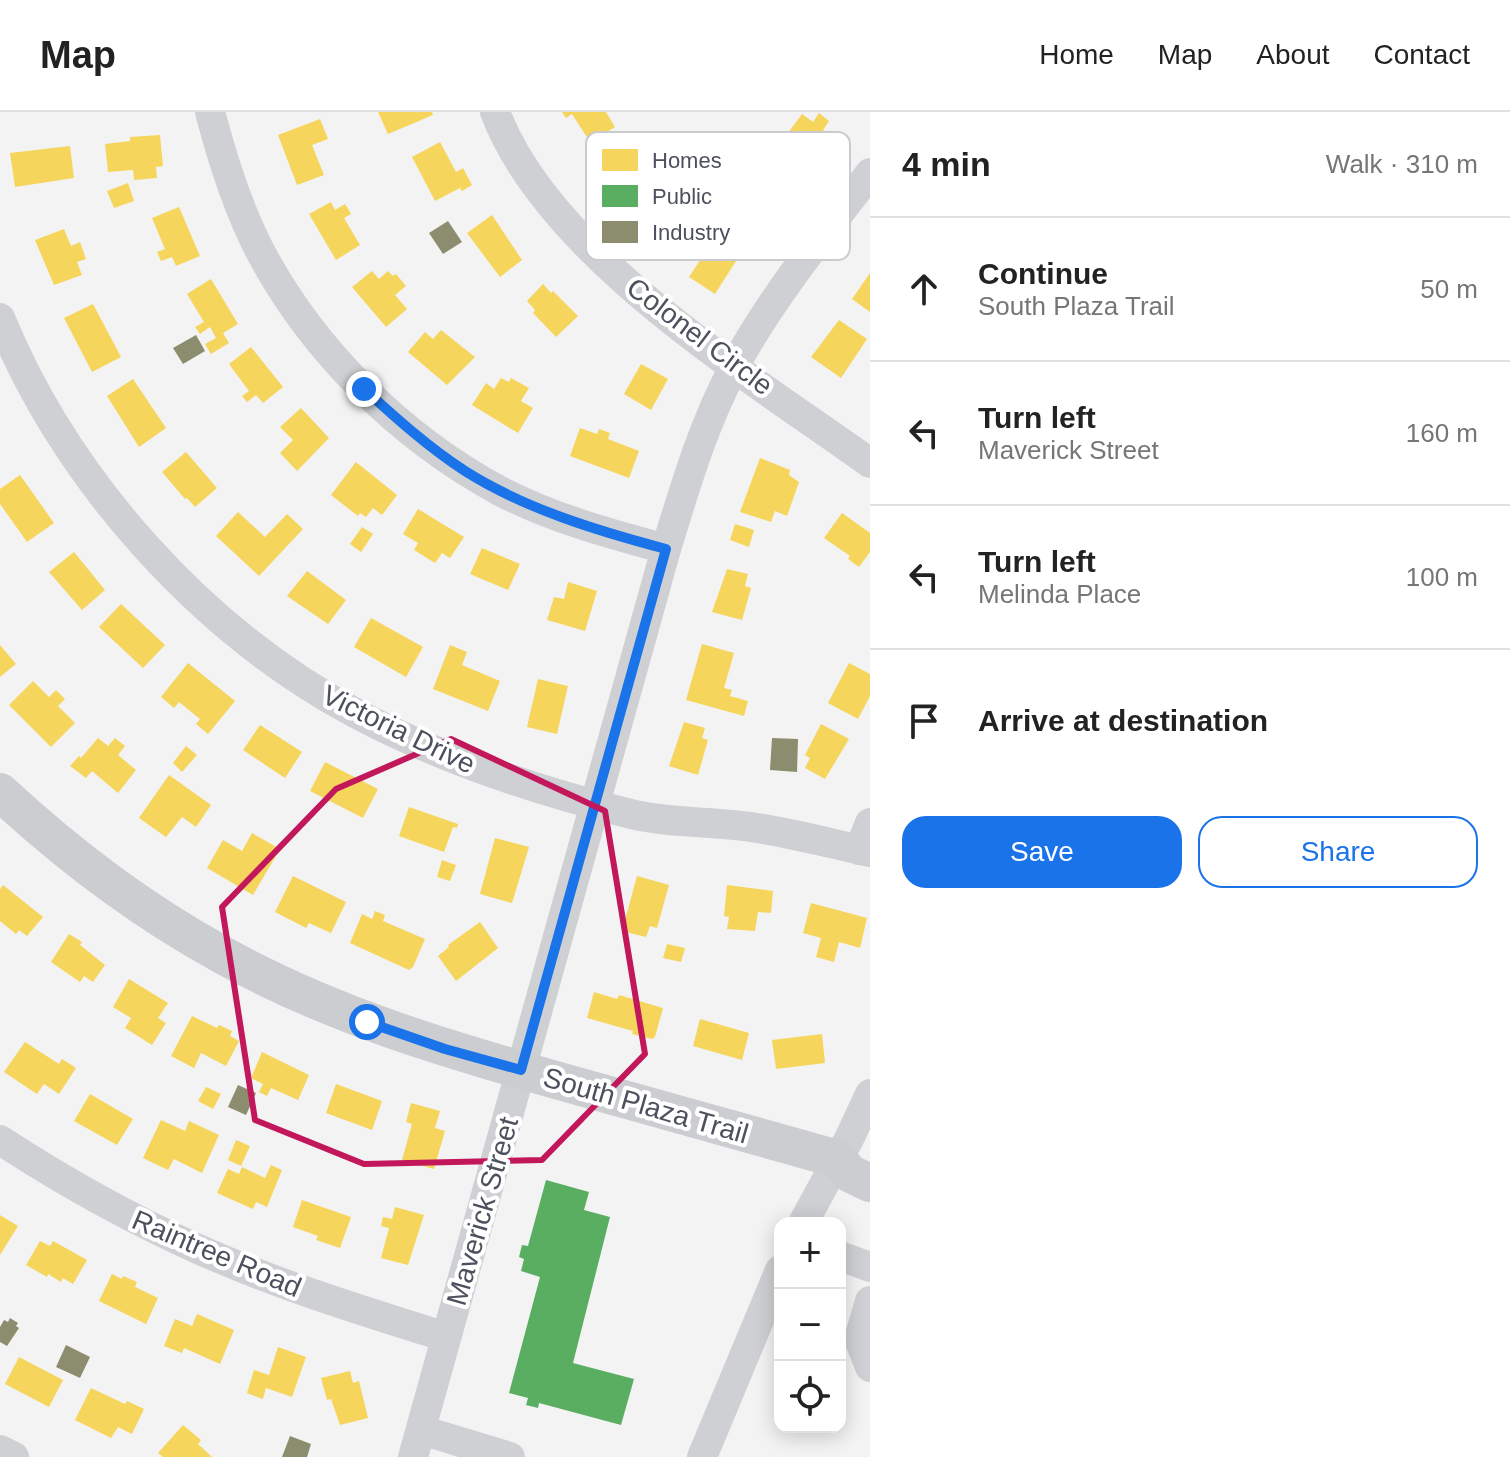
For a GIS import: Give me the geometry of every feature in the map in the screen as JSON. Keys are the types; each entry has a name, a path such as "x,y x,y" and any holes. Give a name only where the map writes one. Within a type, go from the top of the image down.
{"main road":[{"name":"South Plaza Trail","path":"0,792 58,844 106,881 219,954 291,990 367,1022 445,1049 854,1156 849,1173 870,1183"}],"street":[{"path":"210,112 242,212 259,249 285,293 328,350 364,389 403,424 464,470 503,492 559,515 666,549"},
{"name":"Colonel Circle","path":"495,112 509,144 544,194 586,244"},
{"name":"Maverick Street","path":"850,200 870,173"},
{"name":"Colonel Circle","path":"605,260 675,321 870,463"},
{"name":"Maverick Street","path":"417,1444 691,468 717,401 735,365 807,260"},
{"name":"Victoria Drive","path":"0,318 37,394 89,477 131,531 185,587 239,634 304,682 357,714 412,741 482,769 632,814 866,842"},
{"path":"808,1217 854,1156 870,1094"},
{"name":"Raintree Road","path":"0,1140 128,1216 200,1250 287,1285 446,1337"},
{"path":"846,1258 870,1267"},
{"path":"702,1457 774,1284"},
{"path":"870,1301 859,1339 870,1367"},
{"path":"417,1444 510,1457"},
{"path":"0,1450 14,1457"}],"highlighted area":[{"path":"451,739 605,811 645,1054 542,1160 364,1164 255,1120 222,907 336,789"}],"building: Homes":[{"path":"378,112 432,112 433,115 388,134"},
{"path":"562,112 606,112 615,127 607,132 586,132 586,136 572,114 566,118"},
{"path":"819,113 829,121 823,130 826,132 789,132 802,114 813,122"},
{"path":"320,119 328,139 312,145 324,175 297,185 278,135"},
{"path":"160,135 163,166 156,167 157,178 134,180 133,170 108,172 105,144 130,141 130,137"},
{"path":"440,142 456,172 463,168 472,185 435,201 412,157"},
{"path":"70,146 74,178 15,187 10,153"},
{"path":"128,183 134,201 114,208 107,191"},
{"path":"331,202 335,210 345,204 351,214 344,218 360,245 336,260 309,214"},
{"path":"179,207 200,256 176,266 172,257 161,261 157,252 165,249 152,218"},
{"path":"492,215 522,260 500,277 467,233"},
{"path":"64,229 71,246 80,242 86,259 77,262 82,275 54,285 35,240"},
{"path":"700,260 737,260 715,294 689,277"},
{"path":"372,271 379,279 388,271 393,276 396,274 406,286 395,295 407,309 386,327 352,287"},
{"path":"870,273 870,312 852,299"},
{"path":"211,279 238,324 223,333 229,343 211,354 205,344 216,338 210,327 200,334 195,327 204,322 187,294"},
{"path":"543,284 578,316 556,337 533,313 535,310 527,301"},
{"path":"93,304 121,357 92,372 64,318"},
{"path":"839,320 867,339 841,378 811,357"},
{"path":"441,330 475,357 447,385 408,352 425,332 433,339"},
{"path":"251,347 283,387 263,403 256,395 247,402 242,396 249,391 229,364"},
{"path":"641,364 668,379 651,410 624,394"},
{"path":"501,378 509,382 511,378 529,388 521,401 533,408 518,433 472,405 486,383 494,389"},
{"path":"133,379 166,428 139,447 107,396"},
{"path":"301,408 329,438 297,471 280,453 293,440 280,427"},
{"path":"580,428 597,434 599,429 610,433 608,439 639,451 629,478 570,456"},
{"path":"186,452 217,488 195,507 162,472"},
{"path":"760,458 790,470 789,475 799,482 787,516 775,511 771,522 740,512"},
{"path":"356,462 397,495 382,515 373,508 366,517 360,513 358,516 331,495"},
{"path":"20,475 54,523 27,542 0,504 0,489"},
{"path":"418,509 464,537 450,558 442,553 435,563 414,550 418,543 403,534"},
{"path":"238,512 265,537 287,514 303,529 259,576 216,536"},
{"path":"842,513 870,533 870,552 859,567 848,559 850,556 824,538"},
{"path":"735,524 754,530 749,547 730,540"},
{"path":"362,527 373,534 361,552 350,544"},
{"path":"482,548 520,564 508,590 470,574"},
{"path":"74,552 105,590 82,610 49,572"},
{"path":"727,569 748,574 745,586 751,588 742,620 712,612"},
{"path":"307,571 346,600 328,624 287,596"},
{"path":"568,582 597,591 585,631 547,620 554,597 564,599"},
{"path":"121,604 165,645 143,668 99,627"},
{"path":"371,618 423,647 406,677 354,647"},
{"path":"702,644 734,653 724,688 732,690 730,696 748,701 744,716 686,700"},
{"path":"0,645 16,664 0,677"},
{"path":"450,645 467,652 462,665 500,681 488,711 433,689"},
{"path":"188,663 235,701 208,734 196,724 200,719 179,702 174,708 161,697"},
{"path":"849,663 870,674 870,696 858,719 828,703"},
{"path":"538,679 568,686 557,734 527,727"},
{"path":"33,681 49,697 56,690 65,699 58,706 75,723 51,747 9,705"},
{"path":"684,722 705,728 702,738 708,740 698,775 669,766"},
{"path":"821,724 849,739 825,779 805,768 810,758 805,755"},
{"path":"260,725 302,752 285,778 243,750"},
{"path":"98,738 108,746 115,738 125,746 118,755 136,770 118,793 92,771 86,778 70,766"},
{"path":"186,746 197,755 182,772 173,763"},
{"path":"325,762 378,789 363,818 310,791"},
{"path":"169,775 211,805 196,827 182,817 166,837 139,818"},
{"path":"409,807 458,824 457,828 453,827 444,852 399,836"},
{"path":"252,833 280,849 253,895 207,868 223,840 242,851"},
{"path":"495,838 529,847 512,903 480,894"},
{"path":"442,860 456,865 450,881 437,877"},
{"path":"293,876 346,902 331,933 309,923 306,928 275,912"},
{"path":"637,876 669,885 657,928 650,926 646,937 622,931"},
{"path":"3,885 43,917 27,936 19,930 16,934 0,921 0,889"},
{"path":"727,885 773,891 771,913 758,912 755,931 727,929 729,917 724,916"},
{"path":"811,903 867,918 860,948 839,942 834,962 816,957 821,938 803,933"},
{"path":"375,911 385,915 383,921 425,939 409,970 350,943 362,914 372,919"},
{"path":"480,922 498,948 456,981 438,956"},
{"path":"69,934 82,942 80,945 105,965 93,982 84,976 80,982 51,962"},
{"path":"667,944 685,948 681,962 663,958"},
{"path":"129,979 168,1003 158,1018 166,1023 152,1045 125,1028 131,1018 113,1007"},
{"path":"594,992 617,999 619,995 663,1008 655,1037 632,1034 633,1031 587,1018"},
{"path":"192,1016 217,1028 219,1025 232,1031 230,1036 239,1041 226,1066 201,1053 194,1068 171,1056"},
{"path":"700,1019 749,1033 742,1060 693,1046"},
{"path":"822,1034 825,1063 776,1069 772,1040"},
{"path":"25,1042 59,1064 62,1059 76,1068 59,1094 44,1084 37,1094 4,1072"},
{"path":"262,1052 309,1075 298,1100 271,1088 267,1096 259,1092 263,1084 251,1078"},
{"path":"336,1084 382,1101 372,1130 326,1113"},
{"path":"206,1087 221,1094 213,1109 198,1101"},
{"path":"90,1094 133,1119 117,1145 74,1121"},
{"path":"411,1103 440,1111 435,1128 445,1131 434,1169 402,1160 412,1124 406,1122"},
{"path":"161,1120 185,1131 189,1121 219,1135 202,1173 174,1159 168,1170 143,1158"},
{"path":"236,1140 250,1146 241,1166 228,1160"},
{"path":"271,1165 282,1170 267,1207 256,1202 253,1209 217,1193 228,1169 239,1174 242,1167 265,1178"},
{"path":"302,1200 351,1217 340,1248 316,1240 318,1236 293,1227"},
{"path":"395,1207 424,1215 408,1265 381,1258 389,1228 381,1226 383,1217 392,1219"},
{"path":"0,1215 18,1226 0,1255"},
{"path":"40,1241 50,1246 53,1241 87,1260 73,1284 63,1278 61,1282 48,1274 47,1277 26,1265"},
{"path":"112,1274 137,1282 135,1287 158,1298 146,1324 99,1301"},
{"path":"197,1314 234,1330 220,1364 184,1348 182,1353 164,1346 175,1319 192,1326"},
{"path":"278,1347 306,1357 292,1397 266,1388 263,1399 247,1393 254,1370 269,1375"},
{"path":"19,1357 63,1380 49,1407 5,1384"},
{"path":"350,1371 353,1383 359,1381 368,1418 340,1425 331,1399 327,1400 321,1378"},
{"path":"91,1388 144,1409 132,1434 118,1427 111,1438 75,1420"},
{"path":"183,1425 201,1440 198,1444 212,1457 163,1457 158,1453"}],"building: Public":[{"path":"546,1180 589,1192 584,1210 610,1217 573,1363 634,1379 621,1425 539,1403 538,1408 526,1405 528,1398 509,1393 540,1277 521,1271 524,1259 519,1257 522,1245 528,1246"}],"building: Industry":[{"path":"448,221 462,242 443,254 429,233"},
{"path":"196,335 205,351 183,364 173,348"},
{"path":"772,738 798,739 797,772 770,770"},
{"path":"238,1085 256,1093 246,1115 228,1107"},
{"path":"10,1318 18,1323 16,1326 19,1328 7,1346 0,1342 0,1327 4,1320 8,1322"},
{"path":"66,1345 90,1357 80,1378 56,1367"},
{"path":"290,1436 311,1444 307,1457 282,1457"}],"route":[{"path":"364,389 403,424 464,470 503,492 559,515 666,549 521,1070 445,1049 367,1022"}]}
